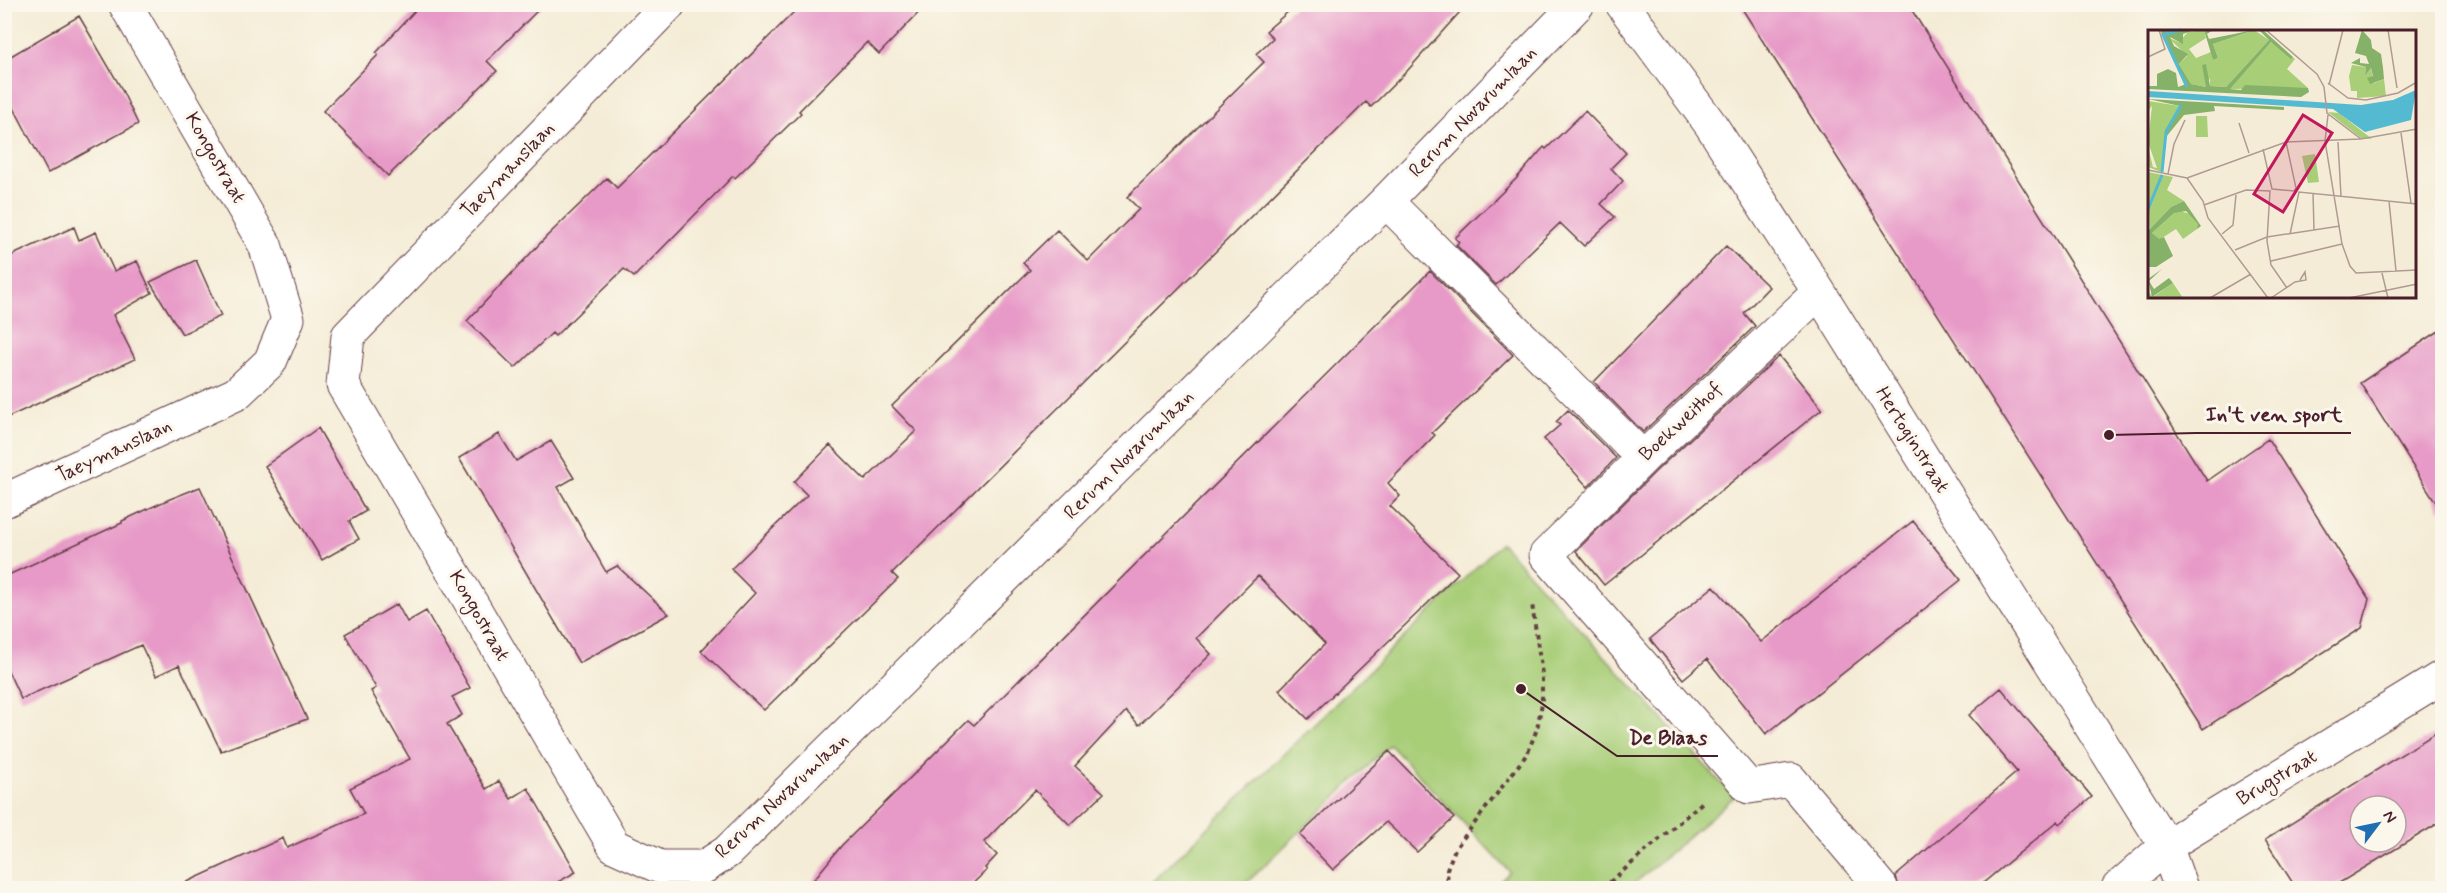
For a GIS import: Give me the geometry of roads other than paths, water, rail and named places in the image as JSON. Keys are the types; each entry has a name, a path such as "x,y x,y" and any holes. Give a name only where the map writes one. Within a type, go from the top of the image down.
{"street":[{"name":"Kongostraat","path":"125,4 265,245 288,319"},
{"name":"Taeymanslaan","path":"348,336 669,4"},
{"name":"Rerum Novarumlaan","path":"660,867 704,867 727,852 1386,201 1578,4"},
{"name":"Hertoginstraat","path":"1622,4 1711,125 1819,292 2166,846 2181,888"},
{"path":"1386,201 1646,455"},
{"name":"Boekweithof","path":"1819,292 1646,455 1546,555 1749,787 1791,780 1881,887"},
{"name":"Taeymanslaan","path":"4,501 237,394 270,362 288,319"},
{"name":"Kongostraat","path":"348,336 343,385 578,785 614,846 660,867"},
{"name":"Brugstraat","path":"2118,888 2166,846 2442,677"}],"place":[{"name":"In't ven sport","path":"2109,435"},
{"name":"De Blaas","path":"1521,689"}]}
